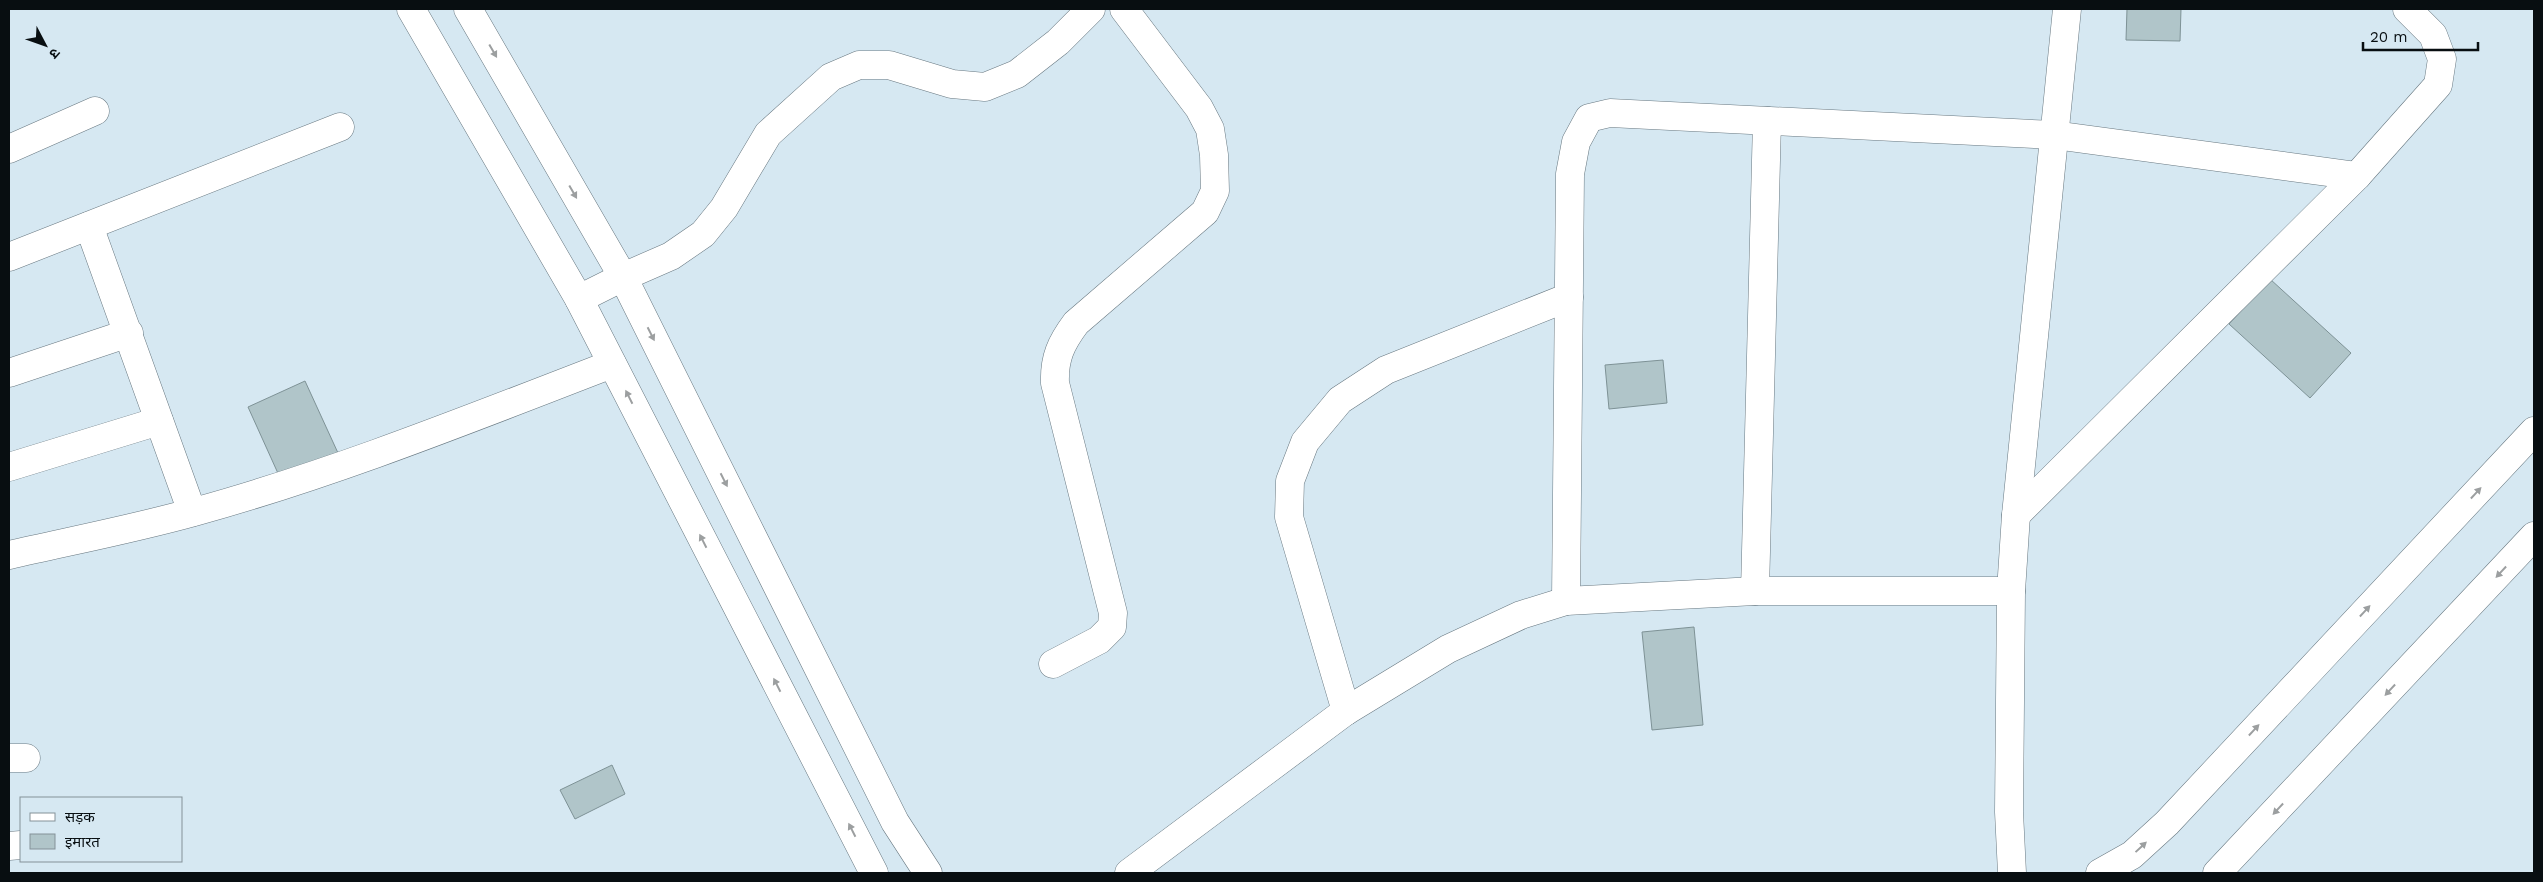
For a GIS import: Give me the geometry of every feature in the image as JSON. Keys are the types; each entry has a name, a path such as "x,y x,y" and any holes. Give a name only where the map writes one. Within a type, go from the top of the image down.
{"street":[{"path":"411,9 580,300 874,873"},
{"path":"468,9 623,277 895,822 928,873"},
{"path":"580,300 623,277 671,256 704,234 724,208 768,134 831,77 859,65 888,65 952,84 985,87 1017,74 1058,42 1090,9"},
{"path":"1053,664 1099,640 1112,627 1113,613 1055,383 1054,364 1062,342 1076,323 1205,212 1215,191 1214,155 1210,129 1199,108 1124,9"},
{"path":"2012,873 2008,812 2011,591 2016,515 2066,9"},
{"path":"2016,515 2357,176 2438,85 2442,59 2433,35 2407,9"},
{"path":"9,149 95,111"},
{"path":"1566,601 1570,174 1576,142 1589,118 1610,113 2054,135 2357,176"},
{"path":"1755,591 1767,121"},
{"path":"9,257 340,127"},
{"path":"89,226 192,512"},
{"path":"1346,711 1289,517 1290,481 1305,442 1340,400 1386,370 1569,297"},
{"path":"9,373 129,333"},
{"path":"9,555 192,512 371,456 612,364"},
{"path":"9,467 160,421"},
{"path":"2100,873 2132,855 2167,823 2534,431"},
{"path":"2218,873 2534,536"},
{"path":"1129,873 1346,711 1448,649 1521,615 1566,601 1755,591 2011,591"}],"building":[{"path":"2127,9 2181,9 2180,41 2126,40"},
{"path":"2270,279 2351,353 2310,398 2229,324"},
{"path":"1663,360 1667,403 1609,409 1605,365"},
{"path":"305,381 338,453 281,480 248,407"},
{"path":"1694,627 1703,725 1652,730 1642,632"},
{"path":"612,765 625,794 575,819 560,790"}]}
